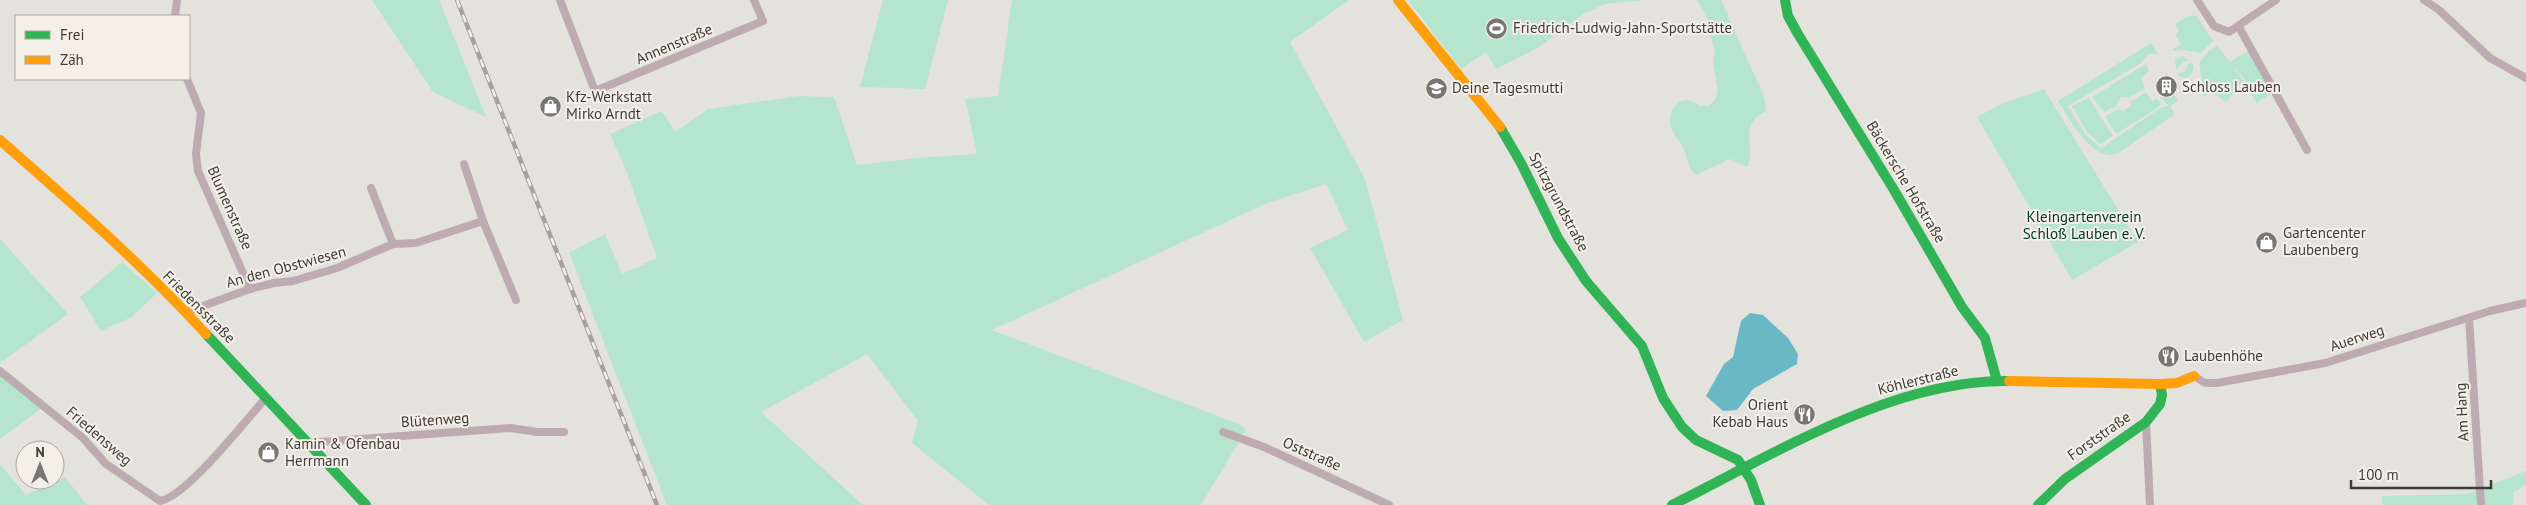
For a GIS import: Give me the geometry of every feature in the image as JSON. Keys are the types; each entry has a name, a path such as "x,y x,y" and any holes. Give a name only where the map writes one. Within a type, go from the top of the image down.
{"street":[{"path":"175,15 177,0"},
{"name":"Annenstraße","path":"560,0 596,91 763,21 754,0"},
{"name":"Spitzgrundstraße","path":"1398,0 1502,130 1521,163 1558,238 1586,281 1642,346 1663,398 1685,432 1696,440 1738,460 1746,468"},
{"name":"Bäckersche Hofstraße","path":"1785,0 1788,16 1798,34 1894,190 1962,306 1985,338 1997,381"},
{"path":"2197,0 2208,18 2219,30 2229,32 2239,28 2276,0"},
{"path":"2424,0 2439,10 2490,58 2526,78"},
{"path":"2239,28 2307,150"},
{"name":"Blumenstraße","path":"187,80 201,113 196,154 198,171 250,289"},
{"name":"Friedensstraße","path":"0,140 66,198 186,312 264,399 366,505"},
{"path":"464,164 483,221 516,300"},
{"path":"372,188 393,244"},
{"name":"An den Obstwiesen","path":"186,312 274,282 293,281 337,268 393,244 416,243 483,221"},
{"name":"Auerweg","path":"2194,376 2205,383 2217,383 2318,364 2469,318 2526,303"},
{"name":"Am Hang","path":"2469,318 2481,505"},
{"name":"Friedensweg","path":"0,371 83,438 106,464 160,501 173,496 190,482 264,399"},
{"name":"Köhlerstraße","path":"1672,505 1867,409 1949,386 1997,381 2160,384 2177,382 2194,376"},
{"name":"Forststraße","path":"2038,505 2065,479 2146,422 2160,404 2162,394 2160,384"},
{"path":"2146,422 2150,505"},
{"name":"Blütenweg","path":"307,443 510,428 538,432 564,432"},
{"name":"Oststraße","path":"1223,432 1264,447 1389,505"},
{"path":"1746,468 1760,505"}],"green space":[{"path":"372,0 439,0 486,117 433,92"},
{"path":"883,0 948,0 925,89 860,87"},
{"path":"1012,0 1349,0 1290,42 1365,179 1403,320 1364,342 1310,248 1348,230 1326,184 1265,204 992,330 1239,424 1246,430 1201,505 989,505 912,443 918,421 867,354 761,412 863,505 667,505 569,253 605,234 622,274 657,258 627,173 610,134 662,111 675,132 708,109 798,96 834,97 857,165 977,154 965,99 998,96"},
{"name":"Friedrich-Ludwig-Jahn-Sportstätte","path":"1408,0 1644,0 1605,4 1585,13 1539,47 1496,69 1486,52 1461,69"},
{"path":"1697,0 1721,0 1765,99 1766,111 1752,123 1749,136 1750,151 1747,167 1730,159 1696,175 1689,164 1682,145 1672,130 1670,115 1674,107 1682,101 1687,100 1700,106 1709,106 1715,100 1718,91 1713,61 1715,53 1706,15"},
{"path":"2196,15 2213,41 2200,53 2184,50 2173,51 2181,44 2175,34 2179,32 2175,24 2186,17"},
{"path":"2151,43 2158,54 2148,54 2141,63 2068,106 2085,134 2101,148 2162,107 2169,106 2160,97 2172,91 2178,101 2170,106 2175,114 2117,154 2108,155 2090,145 2082,137 2058,101"},
{"path":"2217,46 2230,62 2248,51 2272,93 2256,103 2245,80 2231,64 2243,81 2226,102 2212,92 2204,97 2197,85 2202,82 2199,63 2208,52"},
{"path":"2183,56 2190,61 2182,62 2176,70 2175,59"},
{"path":"2192,63 2194,68 2191,75 2186,78 2177,73 2185,72 2187,65"},
{"path":"2146,64 2149,71 2141,78 2145,89 2129,97 2121,97 2116,106 2104,112 2092,97"},
{"name":"Kleingartenverein Schloß Lauben e. V.","path":"2044,89 2138,242 2072,280 1977,117 2004,103"},
{"path":"2146,92 2152,101 2157,98 2161,104 2116,134 2105,116 2119,109 2123,111 2131,106 2130,102"},
{"path":"2089,98 2113,136 2100,144 2087,132 2072,106"},
{"path":"0,239 68,314 0,363"},
{"path":"122,262 157,293 132,317 101,331 80,297"},
{"path":"0,374 42,408 0,439"},
{"path":"0,464 15,482 15,490 22,490 26,495 37,490 65,490 65,477 87,505 0,505"},
{"path":"2526,471 2526,484 2513,493 2514,505 2382,505 2382,496 2468,494"}],"water":[{"path":"1750,313 1763,315 1788,338 1798,354 1797,364 1753,389 1737,410 1723,411 1706,396 1724,364 1733,357 1741,321"}],"railway":[{"path":"457,0 657,505"}],"traffic: fast":[{"path":"1785,0 1788,16 1798,34 1894,190 1962,307 1985,338 1997,381"},
{"path":"1500,127 1521,163 1558,238 1586,281 1642,346 1663,398 1682,427 1696,440 1738,460 1751,480 1760,505"},
{"path":"206,334 366,505"},
{"path":"1672,505 1792,443 1878,406 1922,392 1965,384 2009,381"},
{"path":"2038,505 2065,479 2146,422 2160,404 2162,395 2160,384"}],"traffic: slow":[{"path":"1398,0 1500,127"},
{"path":"0,140 80,210 182,308 206,334"},
{"path":"2009,381 2160,384 2177,383 2194,376"}],"place":[{"name":"Friedrich-Ludwig-Jahn-Sportstätte","path":"1497,28"},
{"name":"Schloss Lauben","path":"2166,87"},
{"name":"Deine Tagesmutti","path":"1436,88"},
{"name":"Kfz-Werkstatt Mirko Arndt","path":"550,106"},
{"name":"Gartencenter Laubenberg","path":"2267,242"},
{"name":"Laubenhöhe","path":"2168,356"},
{"name":"Orient Kebab Haus","path":"1804,414"},
{"name":"Kamin & Ofenbau Herrmann","path":"269,453"}]}
